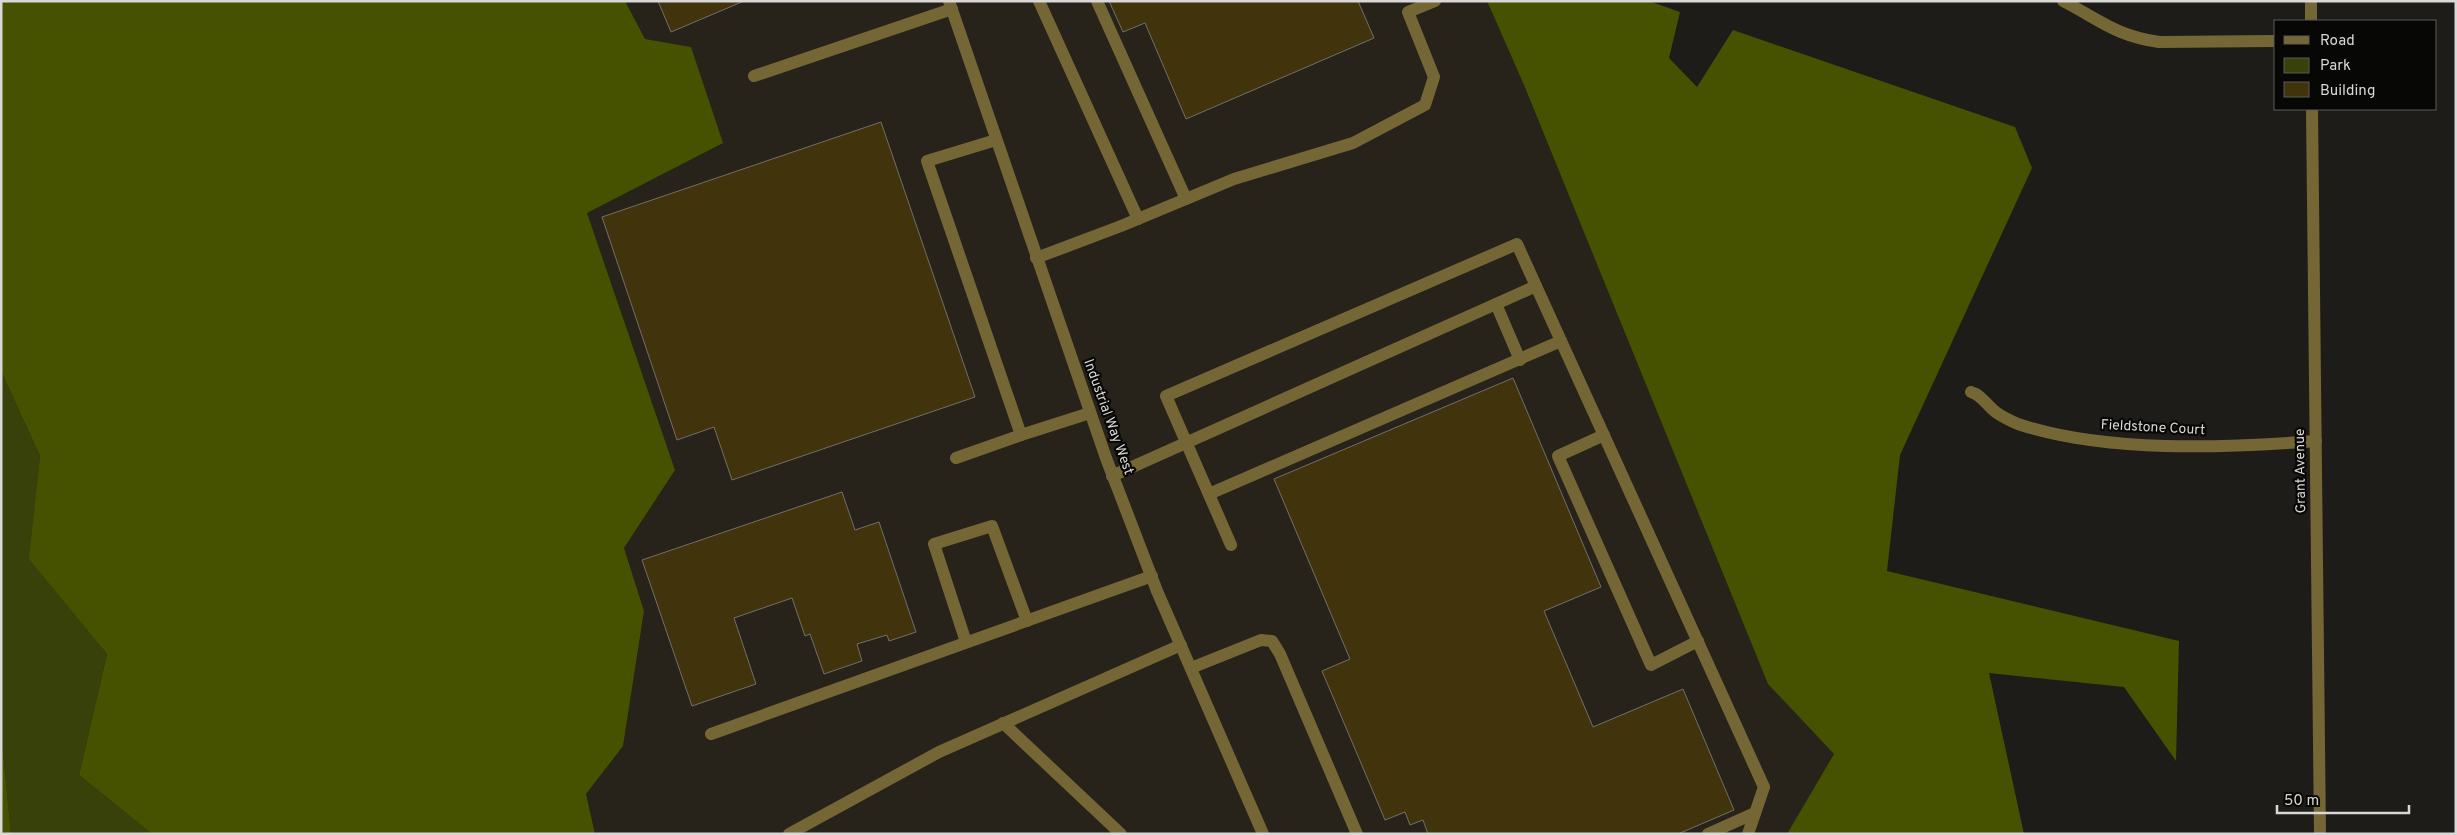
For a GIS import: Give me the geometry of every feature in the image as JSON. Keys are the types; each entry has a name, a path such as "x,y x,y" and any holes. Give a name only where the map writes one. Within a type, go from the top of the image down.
{"street":[{"path":"1039,1 1138,219"},
{"path":"1097,1 1186,200"},
{"path":"1036,258 1186,200 1234,179 1353,144 1425,106 1434,77 1408,12 1435,1"},
{"path":"2063,1 2105,26 2143,39 2159,42 2274,41"},
{"path":"2311,1 2311,20"},
{"path":"754,76 950,5"},
{"name":"Industrial Way West","path":"950,5 1112,476 1152,576 1263,834"},
{"name":"Grant Avenue","path":"2312,110 2320,834"},
{"path":"996,140 927,161 1020,435"},
{"path":"1231,545 1166,396 1518,244 1764,787 1748,834"},
{"path":"1112,476 1536,286"},
{"path":"1496,304 1520,360"},
{"path":"1209,494 1561,341"},
{"name":"Fieldstone Court","path":"1971,392 1976,393 1997,413 2016,423 2094,440 2169,446 2263,445 2316,441"},
{"path":"956,458 1090,413"},
{"path":"1604,435 1558,456 1650,665 1698,641"},
{"path":"966,642 934,544 992,526 1026,621"},
{"path":"711,734 1152,576"},
{"path":"1191,668 1261,640 1272,641 1280,654 1356,834"},
{"path":"789,834 939,752 1181,644"},
{"path":"1003,723 1121,834"},
{"path":"1708,834 1755,813"}],"shaded area":[{"path":"625,1 1487,1 1524,85 1768,684 1834,754 1787,834 595,834 586,794 623,746 644,611 624,548 675,470 587,213 722,143 691,47 645,39"}],"green space":[{"path":"1,1 625,1 645,39 691,47 723,143 587,213 675,470 624,548 644,611 623,746 586,794 595,834 152,834 79,775 107,654 29,559 40,456 1,371"},
{"path":"1487,1 1649,1 1680,12 1669,58 1697,87 1733,30 2015,127 2032,168 1900,455 1887,571 2179,641 2176,761 2124,687 1989,673 2024,834 1787,834 1834,754 1768,684 1524,85"},
{"path":"1,371 40,456 30,559 107,654 79,775 152,834 11,834 3,752 1,750"},
{"path":"1,750 3,752 11,834 1,834"}],"building":[{"path":"658,1 744,1 671,32"},
{"path":"1109,1 1358,1 1374,38 1186,119 1145,23 1123,32"},
{"path":"881,122 975,397 732,480 714,427 677,440 602,217"},
{"path":"1513,378 1601,587 1544,611 1593,727 1683,689 1734,810 1678,834 1428,834 1423,820 1410,825 1405,812 1385,820 1322,671 1350,659 1274,479"},
{"path":"842,492 855,530 879,522 916,632 889,641 887,635 857,644 862,661 824,674 810,634 805,636 792,598 734,618 756,684 692,706 642,560"}]}
